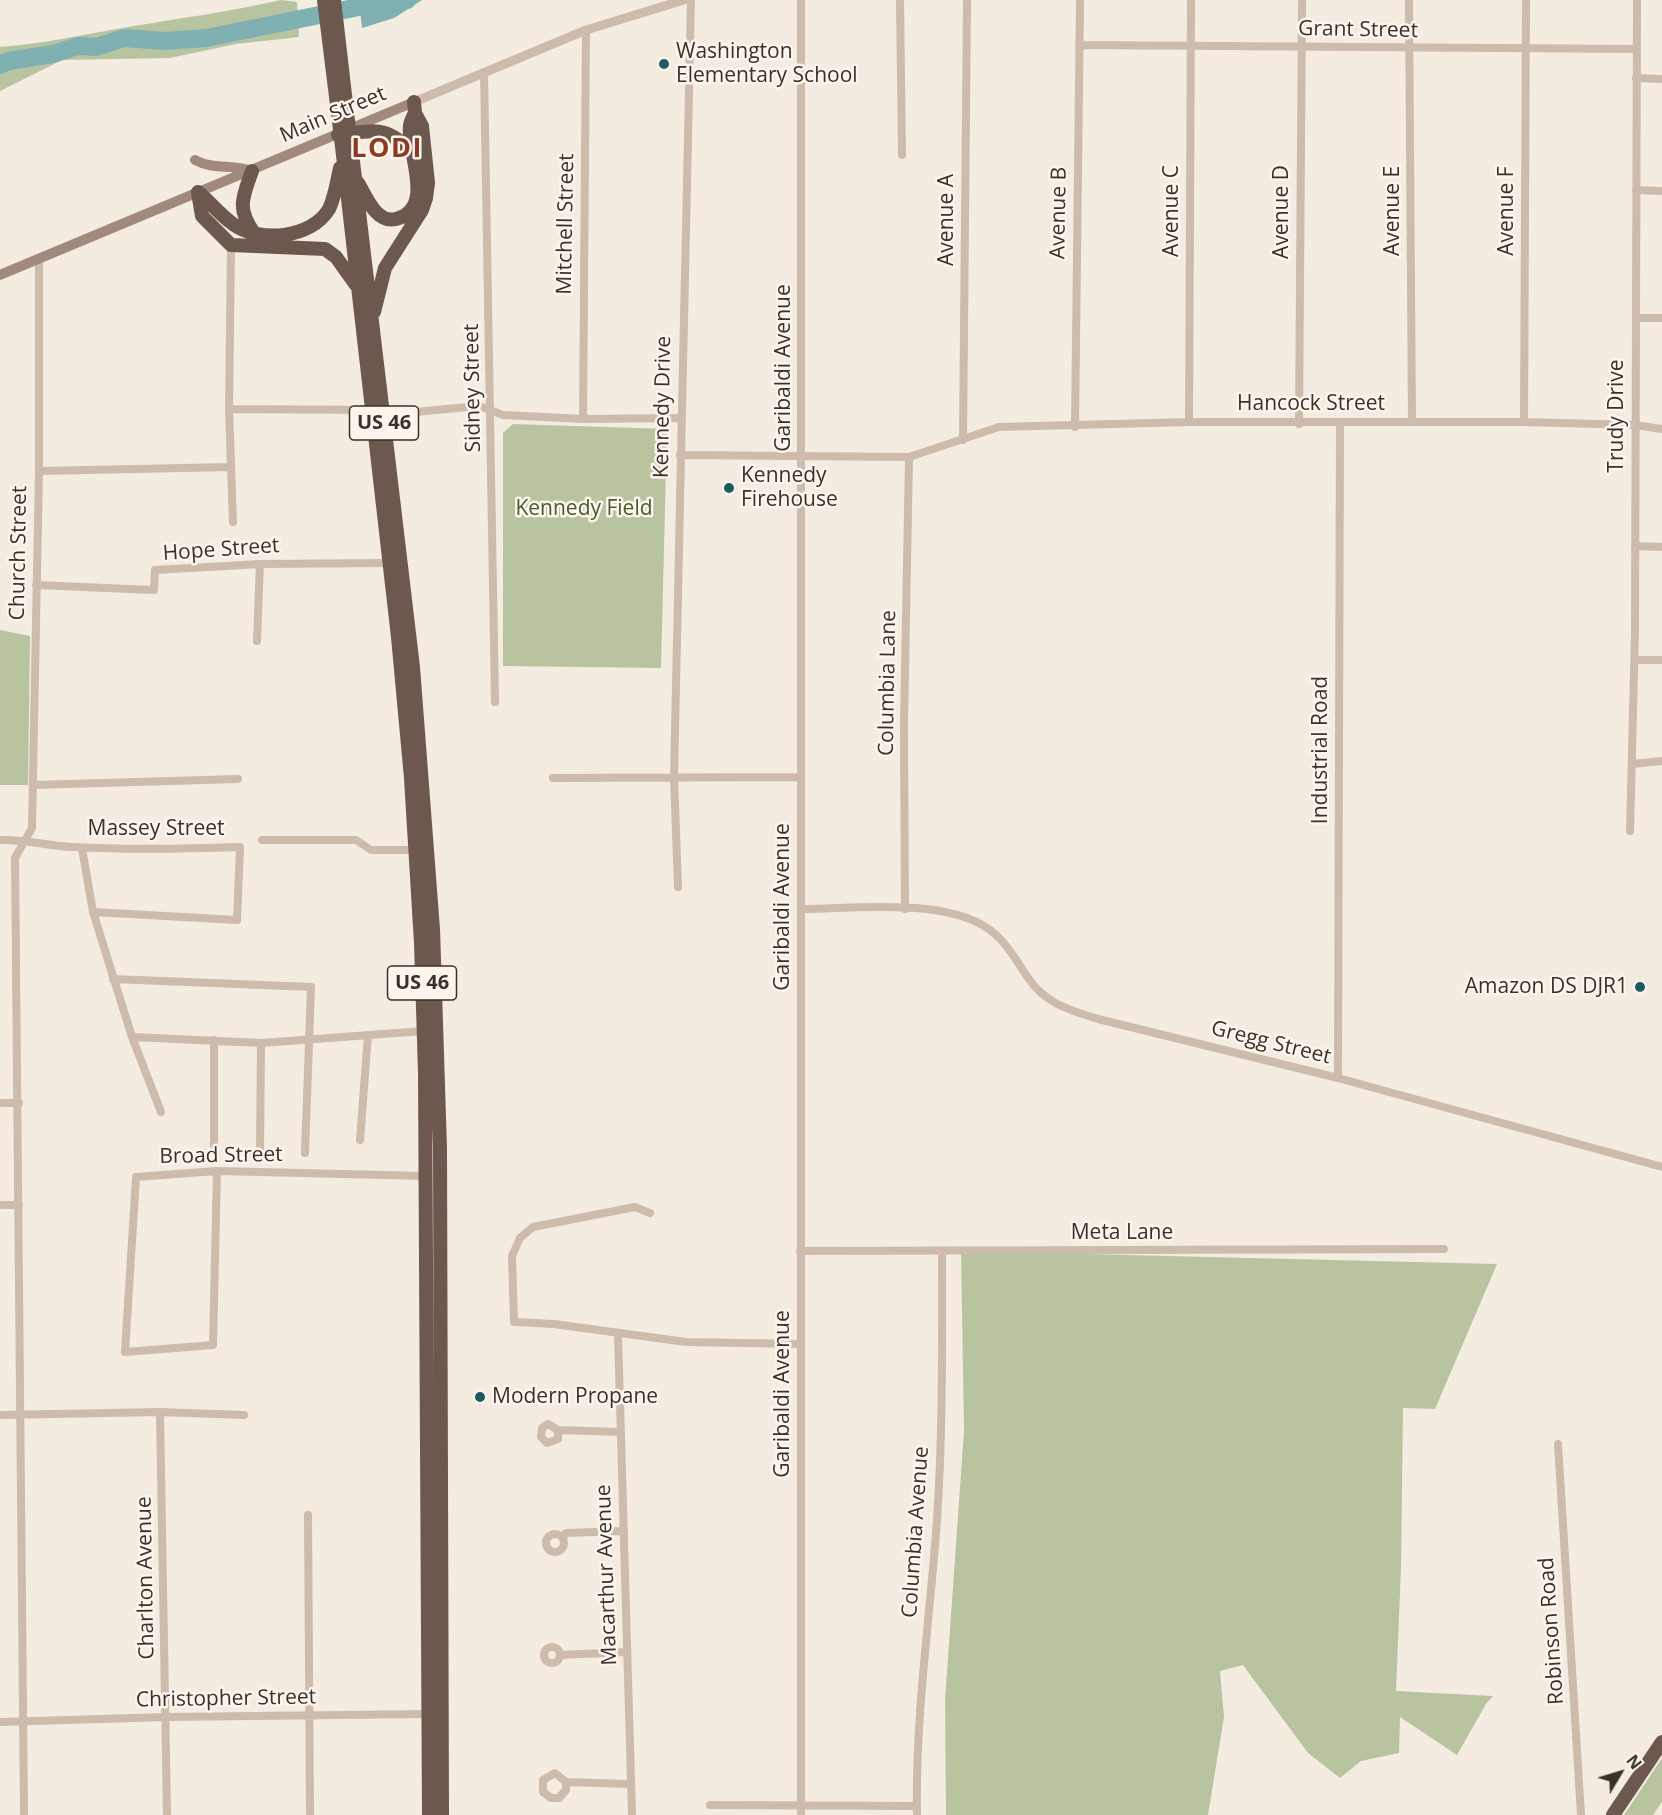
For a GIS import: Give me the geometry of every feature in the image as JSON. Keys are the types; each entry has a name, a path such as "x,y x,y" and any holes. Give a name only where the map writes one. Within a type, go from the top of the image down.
{"highway":[{"name":"US 46","path":"324,0 334,41"},
{"name":"US 46","path":"334,0 334,41 347,154 357,286 377,413 420,738 435,973 440,1160 442,1815"},
{"path":"355,177 376,213 391,220 401,218 413,207 418,182 409,127 414,107"},
{"path":"372,320 385,268 422,210 426,198 428,183 422,126 414,107"},
{"path":"336,135 384,131 397,136 414,154"},
{"name":"US 46","path":"347,154 355,177 372,320 377,413 416,849 424,1031 426,1176 429,1815"},
{"path":"198,192 233,224 254,233 294,233 318,221 329,208 347,154"},
{"path":"252,171 241,204 247,223 254,233"},
{"path":"198,192 202,216 231,245 318,247 336,257 357,286"},
{"path":"1613,1815 1662,1742"}],"main road":[{"name":"Main Street","path":"0,275 336,135 414,107"},
{"path":"195,160 212,167 232,166 252,171"}],"street":[{"name":"Main Street","path":"414,107 484,72 586,30 684,0"},
{"name":"Kennedy Drive","path":"678,887 674,777 691,0"},
{"name":"Garibaldi Avenue","path":"801,0 801,1815"},
{"path":"900,0 902,155"},
{"name":"Avenue A","path":"963,440 967,0"},
{"name":"Avenue B","path":"1075,427 1080,0"},
{"name":"Avenue C","path":"1188,422 1191,0"},
{"name":"Avenue D","path":"1299,423 1302,0"},
{"name":"Avenue E","path":"1409,0 1412,422"},
{"name":"Avenue F","path":"1524,422 1526,0"},
{"name":"Trudy Drive","path":"1630,831 1635,660 1637,0"},
{"name":"Mitchell Street","path":"583,419 586,30"},
{"name":"Grant Street","path":"1079,45 1636,49"},
{"name":"Sidney Street","path":"484,72 492,412 495,702"},
{"path":"1636,78 1662,78"},
{"path":"1636,190 1662,191"},
{"path":"231,245 229,409 233,522"},
{"name":"Church Street","path":"24,1815 15,858 32,828 39,471 39,258"},
{"path":"1636,318 1662,318"},
{"path":"229,409 377,413 479,406 492,412 583,419 681,418"},
{"name":"Hancock Street","path":"680,455 909,457 999,427 1075,427 1188,422 1524,422 1635,425 1662,429"},
{"name":"Industrial Road","path":"1338,1078 1340,423"},
{"name":"Columbia Lane","path":"905,909 904,726 909,457"},
{"path":"39,471 230,467"},
{"path":"1635,546 1662,547"},
{"name":"Hope Street","path":"36,585 154,590 155,570 260,564 390,563"},
{"path":"257,641 260,564"},
{"path":"1635,660 1662,660"},
{"path":"1632,764 1662,761"},
{"path":"553,778 800,777"},
{"path":"33,785 238,778"},
{"name":"Massey Street","path":"0,840 24,839 51,846 148,850 240,847 237,920 93,912"},
{"path":"262,840 356,840 371,850 416,849"},
{"path":"82,848 93,912 113,979 132,1037 161,1112"},
{"name":"Gregg Street","path":"802,909 905,909 953,912 982,924 1010,949 1038,990 1061,1008 1338,1078 1662,1167"},
{"path":"113,979 311,987 305,1153"},
{"path":"132,1037 261,1043 424,1031"},
{"path":"360,1140 368,1035"},
{"path":"214,1040 214,1144"},
{"path":"260,1151 261,1043"},
{"path":"0,1103 19,1103"},
{"name":"Broad Street","path":"217,1171 213,1346 125,1352 136,1177 217,1171 426,1176"},
{"path":"0,1205 19,1205"},
{"path":"650,1213 635,1207 542,1225 526,1232 515,1246 512,1256 514,1322 554,1324 686,1342 801,1344"},
{"name":"Meta Lane","path":"800,1251 1444,1250"},
{"name":"Columbia Avenue","path":"917,1815 919,1703 934,1555 941,1446 942,1252"},
{"name":"Macarthur Avenue","path":"618,1334 632,1815"},
{"path":"0,1415 160,1412 244,1415"},
{"name":"Charlton Avenue","path":"160,1412 167,1815"},
{"path":"558,1430 621,1432"},
{"name":"Robinson Road","path":"1558,1444 1581,1815"},
{"path":"308,1515 310,1815"},
{"path":"563,1537 566,1533 624,1530"},
{"path":"560,1655 627,1652"},
{"name":"Christopher Street","path":"0,1722 167,1717 429,1714"},
{"path":"566,1782 631,1784"},
{"path":"710,1805 917,1806"}],"green space":[{"path":"281,0 297,2 299,37 236,44 170,58 62,60 0,91 0,47 61,39"},
{"name":"Kennedy Field","path":"513,424 667,429 661,668 503,666 503,433"},
{"path":"0,630 30,636 28,785 0,785"},
{"path":"961,1251 1497,1264 1435,1409 1403,1408 1401,1568 1396,1691 1493,1696 1486,1704 1457,1755 1400,1717 1399,1753 1361,1761 1340,1778 1308,1753 1243,1665 1220,1671 1224,1717 1208,1815 946,1815 945,1700 964,1431"},
{"path":"1662,1758 1662,1802 1653,1815 1624,1815"}],"water":[{"path":"359,0 422,0 394,18 362,28"}],"waterway":[{"path":"0,65 8,61 53,54 78,46 96,47 124,38 165,41 206,38 359,7 407,0"}],"place":[{"name":"Washington Elementary School","path":"664,64"},
{"name":"Kennedy Firehouse","path":"729,488"},
{"name":"Amazon DS DJR1","path":"1640,987"},
{"name":"Modern Propane","path":"480,1397"}],"district":[{"name":"LODI","path":"387,149"}]}
